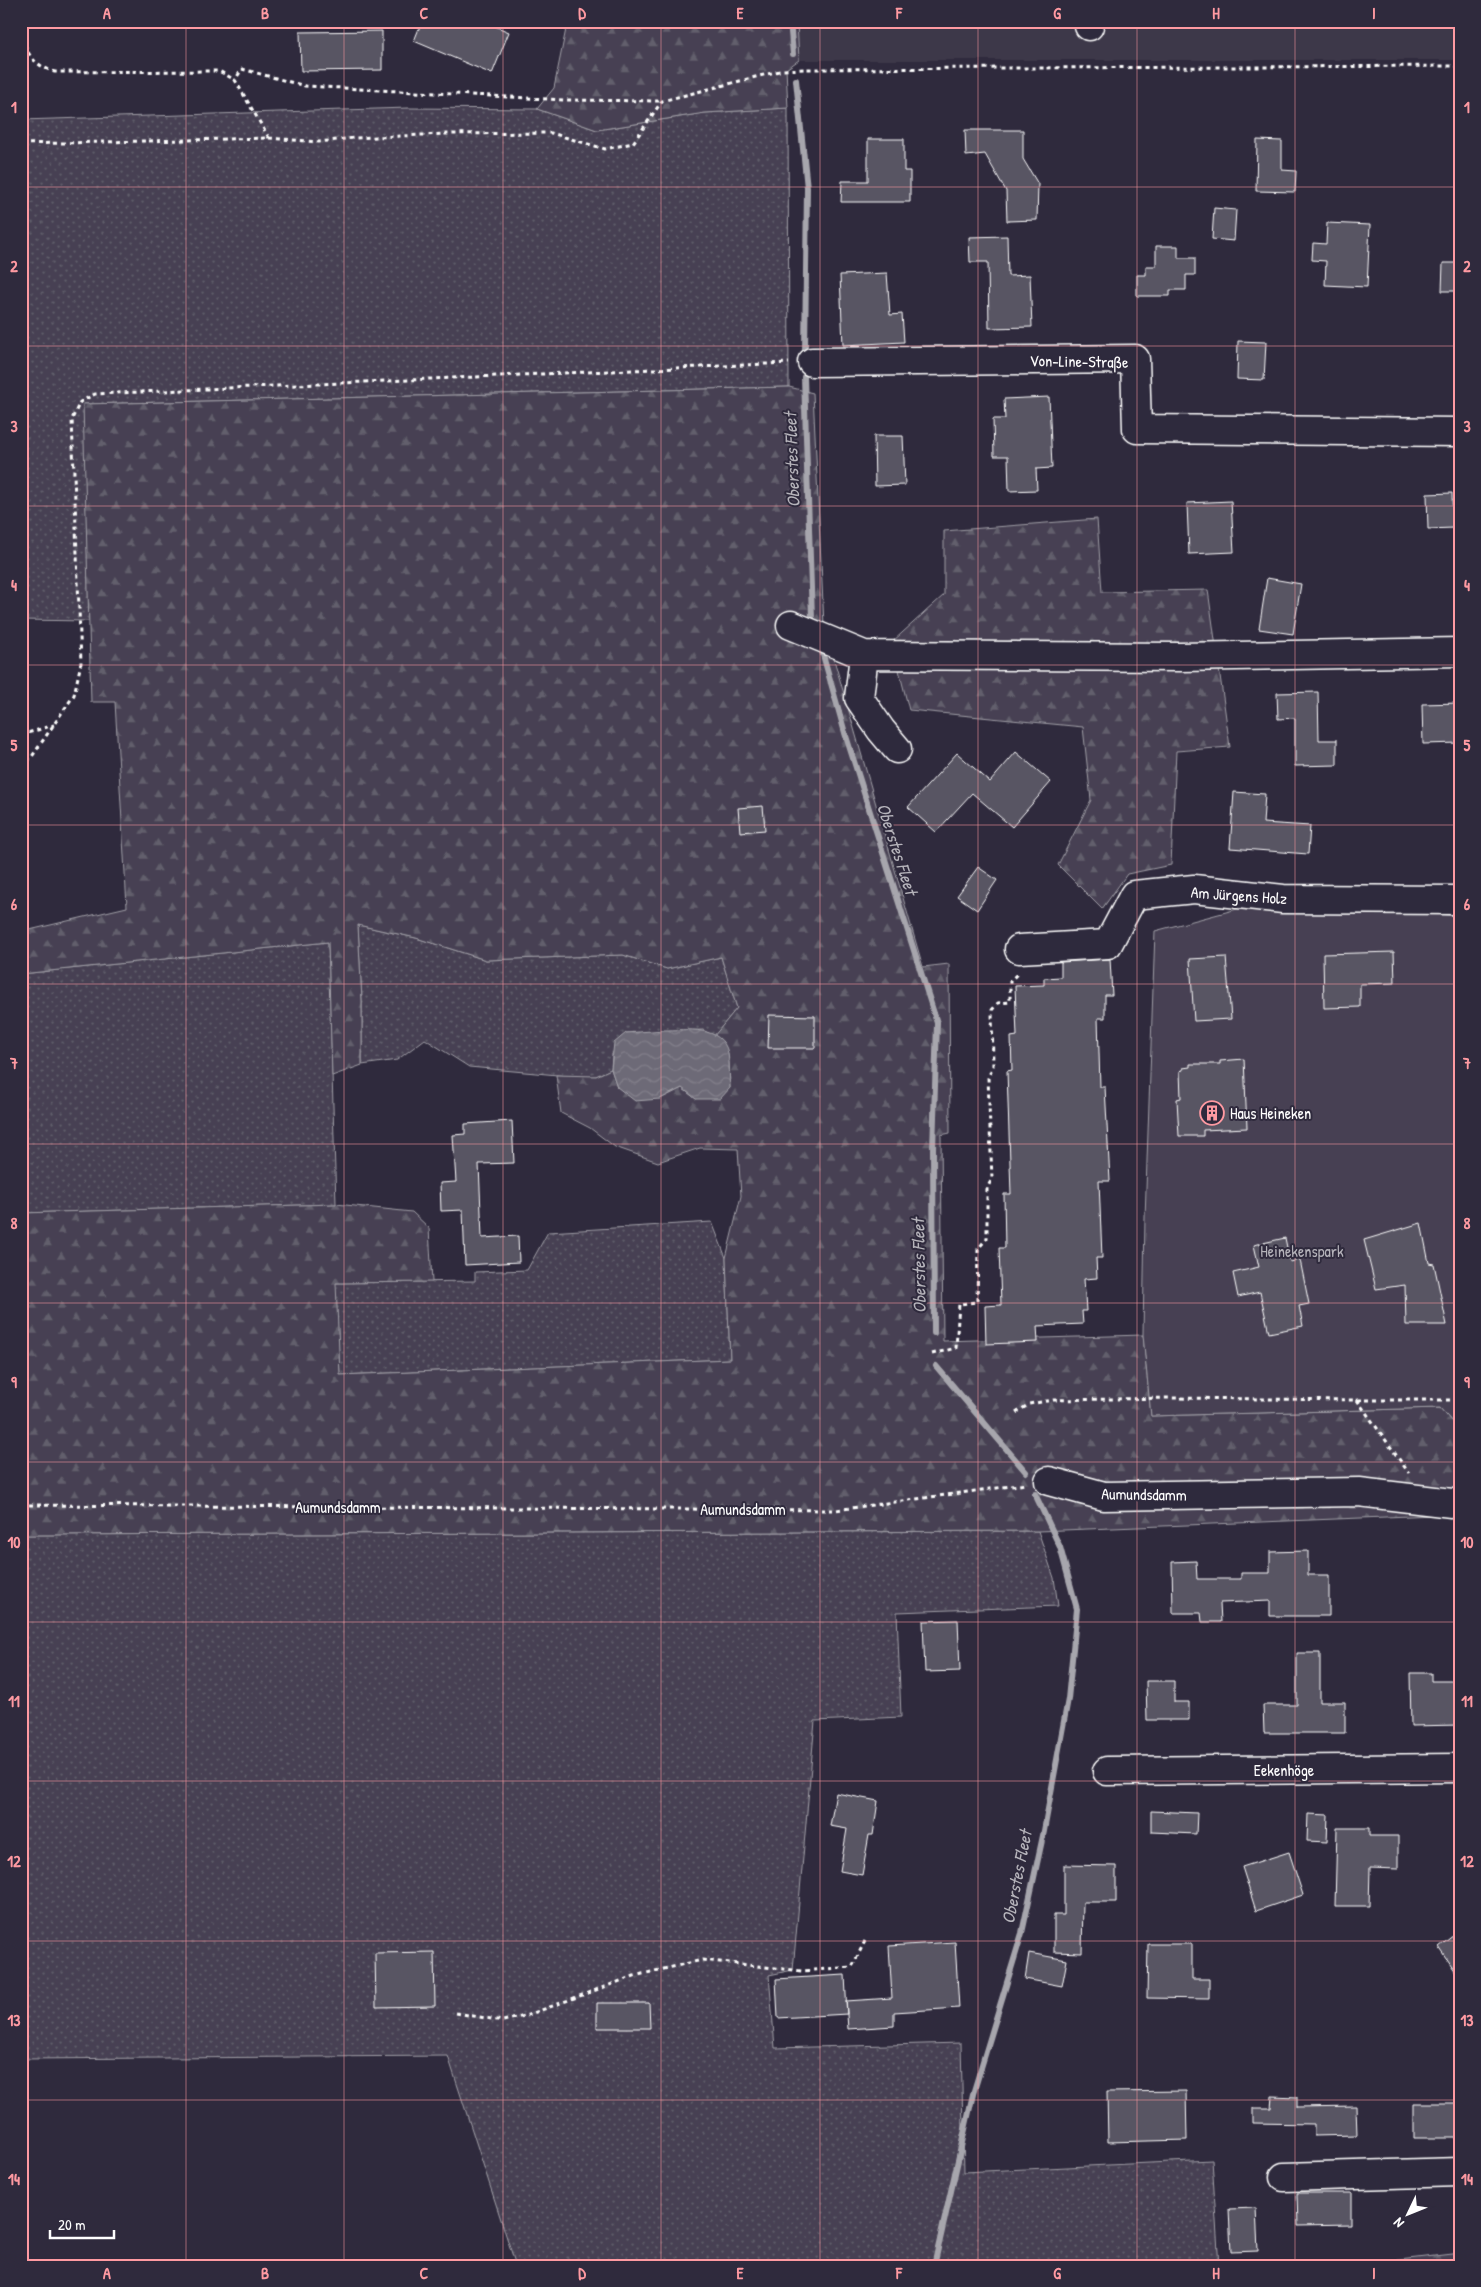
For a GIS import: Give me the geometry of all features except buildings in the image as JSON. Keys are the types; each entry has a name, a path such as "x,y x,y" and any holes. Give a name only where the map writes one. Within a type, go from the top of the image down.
{"street":[{"name":"Von-Line-Straße","path":"812,362 1135,359 1137,429 1460,432"},
{"path":"809,632 864,655 1180,657 1460,652"},
{"path":"864,655 860,698 881,730 897,749"},
{"name":"Am Jürgens Holz","path":"1019,949 1108,944 1134,895 1170,891 1194,889 1283,899 1460,900"},
{"name":"Aumundsdamm","path":"1049,1482 1104,1496 1359,1492 1460,1504"},
{"name":"Eekenhöge","path":"1107,1770 1460,1768"},
{"path":"1284,2177 1460,2172"}],"path":[{"path":"22,21 22,35 29,56 45,69 55,72 219,71 236,80 269,138"},
{"path":"236,80 242,69 305,86 565,100 662,101 783,70 804,68 1460,66"},
{"path":"21,144 269,138 319,142 354,138 437,134 552,133 605,149 633,143 662,101"},
{"path":"21,767 31,758 74,695 81,663 72,419 80,402 95,394 812,362"},
{"path":"21,735 56,724"},
{"path":"932,1354 956,1348 959,1304 977,1302 978,1249 987,1238 987,1188 992,1178 988,1078 993,1066 992,1010 998,1003 1010,1002 1010,981 1019,972 1019,949"},
{"path":"1016,1413 1029,1404 1053,1400 1201,1398 1460,1400"},
{"path":"1357,1400 1428,1500"},
{"name":"Aumundsdamm","path":"21,1505 836,1510 1049,1482"},
{"path":"456,2013 504,2021 634,1976 702,1960 802,1971 852,1968 866,1939"}],"shaded area":[{"path":"797,21 1460,21 1460,60 799,60"}],"green space":[{"path":"547,21 797,21 799,60 786,69 788,108 705,113 597,130 537,109 554,88 566,29"},
{"path":"408,108 537,109 597,130 705,113 788,108 789,387 84,404 89,621 21,620 21,120"},
{"path":"789,387 813,393 824,625 923,967 949,964 950,1133 941,1135 943,1341 1143,1335 1151,1416 1440,1408 1460,1431 1460,1514 1038,1531 21,1535 21,1213 336,1204 412,1212 429,1228 432,1282 336,1283 340,1375 730,1359 726,1258 741,1196 738,1149 700,1148 658,1162 615,1147 590,1128 561,1113 556,1075 596,1076 611,1069 617,1087 660,1099 682,1088 696,1099 730,1088 727,1052 720,1040 714,1036 737,1008 721,957 667,969 623,955 486,960 416,938 358,925 362,1001 362,1065 332,1076 328,942 21,974 21,932 127,907 115,702 91,702 83,404"},
{"path":"1097,519 1102,592 1208,590 1230,747 1176,751 1171,865 1127,874 1102,909 1058,865 1091,800 1083,727 909,710 892,642 944,595 944,531"},
{"name":"Heinekenspark","path":"1241,908 1350,908 1460,916 1460,1431 1440,1408 1151,1416 1143,1335 1155,931"},
{"path":"358,925 416,938 486,960 623,955 667,969 721,957 737,1008 714,1036 703,1030 626,1033 612,1054 611,1069 596,1076 580,1077 469,1067 425,1039 397,1060 362,1065 362,1001"},
{"path":"328,942 336,1204 21,1213 21,974"},
{"path":"712,1222 726,1258 730,1359 340,1375 335,1283 475,1281 475,1272 527,1270 548,1232"},
{"path":"1038,1531 1054,1578 1058,1606 897,1612 901,1717 815,1721 793,1970 769,1975 775,2048 961,2043 964,2172 1212,2160 1219,2266 516,2266 448,2056 21,2059 21,1535"},
{"path":"1460,2253 1460,2266 1375,2266 1375,2263"}],"water":[{"path":"692,1030 711,1033 724,1044 729,1057 730,1088 720,1099 696,1099 682,1088 660,1099 635,1101 617,1087 611,1069 614,1043 626,1033"}],"waterway":[{"name":"Oberstes Fleet","path":"790,21 793,54"},
{"name":"Oberstes Fleet","path":"796,80 807,188 805,352"},
{"name":"Oberstes Fleet","path":"804,377 812,618 814,625"},
{"name":"Oberstes Fleet","path":"820,644 845,733 937,1023 933,1149 934,1333"},
{"name":"Oberstes Fleet","path":"936,1366 1026,1472"},
{"name":"Oberstes Fleet","path":"934,2266 973,2094 1022,1933 1044,1831 1068,1699 1077,1609 1060,1547 1035,1494"}],"place":[{"name":"Haus Heineken","path":"1212,1113"}]}
